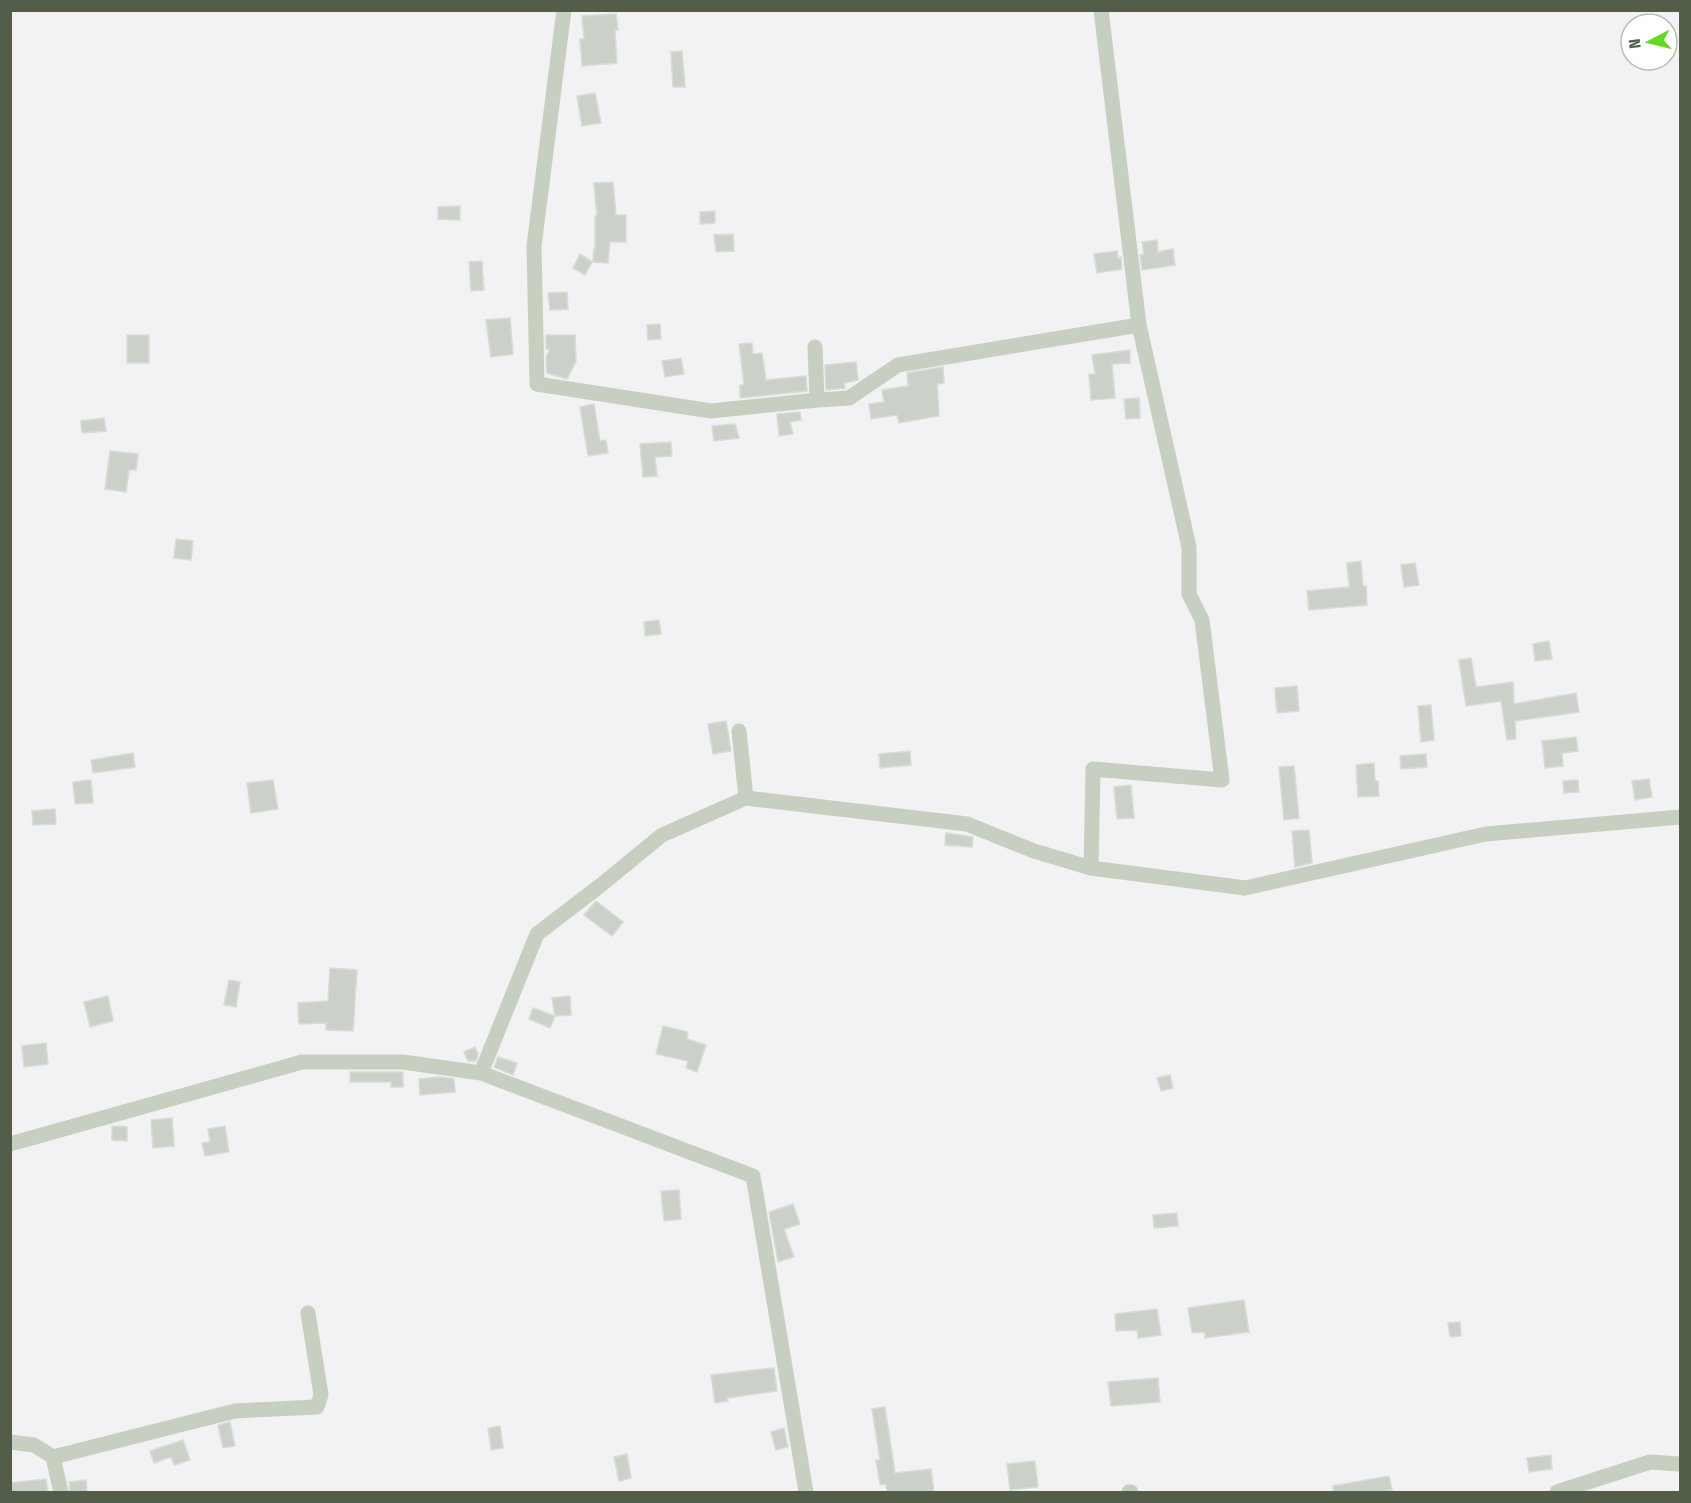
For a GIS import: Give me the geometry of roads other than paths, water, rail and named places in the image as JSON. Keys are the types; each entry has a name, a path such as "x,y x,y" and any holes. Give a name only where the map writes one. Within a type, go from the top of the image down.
{"street":[{"path":"564,10 534,246 537,384 711,411 849,398 898,365 1139,325"},
{"path":"1091,868 1093,769 1222,780 1202,620 1189,594 1189,547 1139,325 1101,10"},
{"path":"815,347 817,400"},
{"path":"739,731 746,798"},
{"path":"481,1073 537,934 662,835 746,798 967,824 1034,851 1091,868 1245,888 1486,834 1680,817"},
{"path":"10,1144 302,1062 403,1062 481,1073 753,1176 806,1492"},
{"path":"53,1457 235,1411 317,1407 321,1395 308,1313"},
{"path":"10,1442 34,1445 53,1457 61,1492"},
{"path":"1557,1492 1650,1462 1680,1464"}]}
